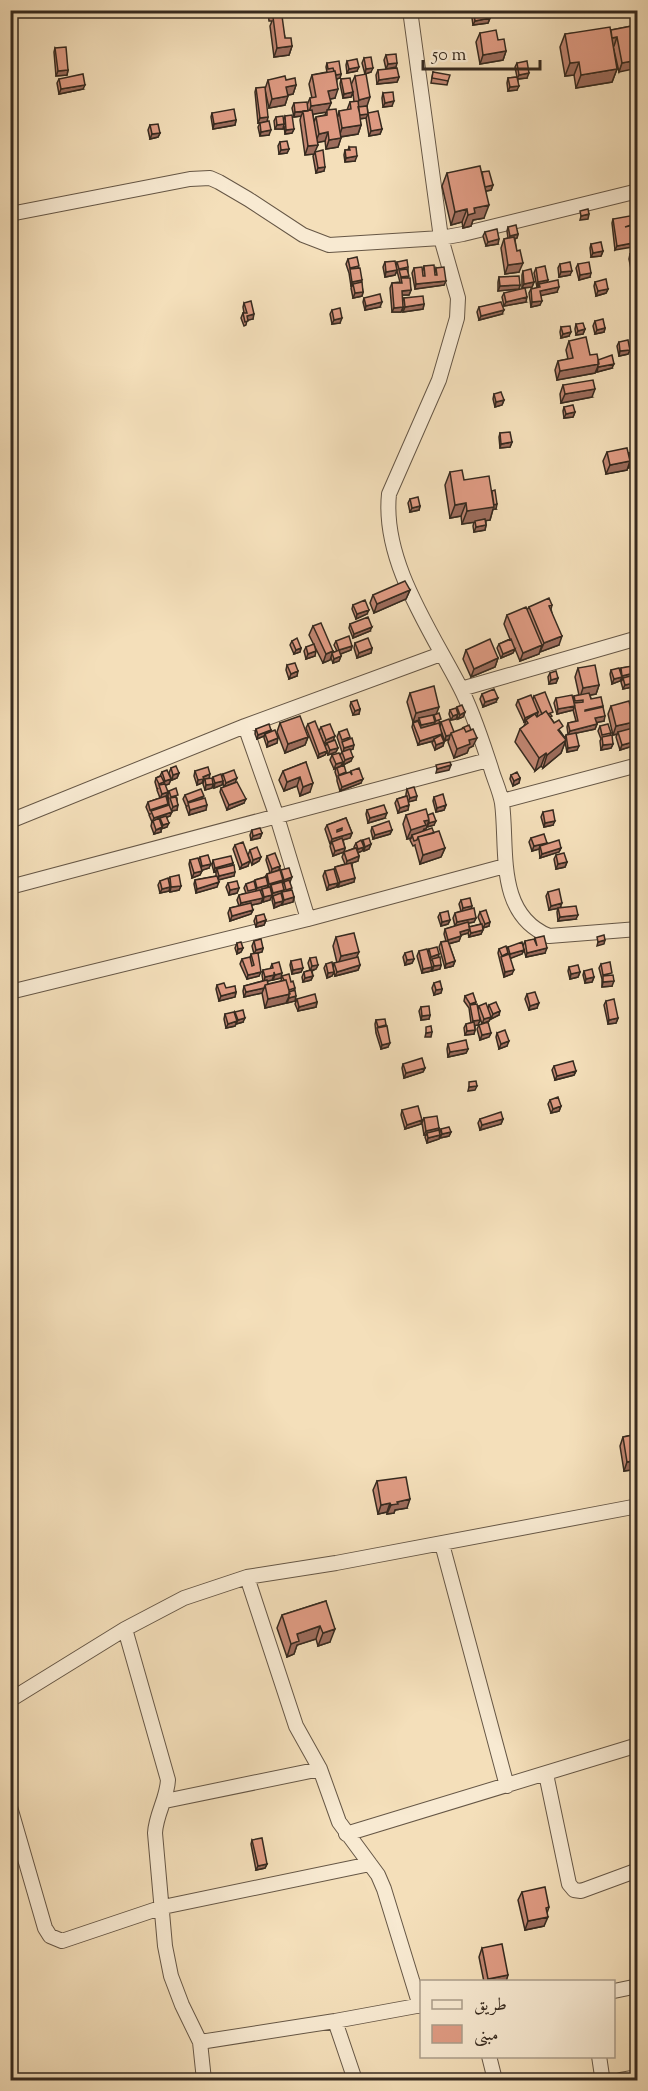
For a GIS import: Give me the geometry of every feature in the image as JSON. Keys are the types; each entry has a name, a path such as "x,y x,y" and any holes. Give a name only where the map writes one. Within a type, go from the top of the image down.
{"street":[{"path":"410,10 441,238 458,298 457,318 439,380 389,494 387,513 396,557 441,654 461,689 488,760 502,801 505,866 512,896 523,916 537,931 549,936 638,929"},
{"path":"10,214 204,178 219,182 303,235 329,245 441,238 638,191"},
{"path":"461,689 638,638"},
{"path":"10,821 245,726 441,654"},
{"path":"245,726 277,817 308,919"},
{"path":"10,887 488,760"},
{"path":"502,801 638,765"},
{"path":"10,992 308,919 505,866"},
{"path":"10,1700 125,1629 184,1598 248,1577 442,1544 638,1506"},
{"path":"442,1544 507,1786"},
{"path":"248,1577 296,1726 320,1769 339,1822 370,1864 384,1889 420,2003"},
{"path":"125,1629 168,1780 165,1801 157,1815 155,1833 165,1946 171,1976 200,2042 204,2080"},
{"path":"346,1834 638,1745"},
{"path":"165,1801 320,1769"},
{"path":"546,1774 569,1884 574,1890 581,1891 638,1870"},
{"path":"10,1807 45,1928 50,1936 62,1941 163,1907 370,1864"},
{"path":"615,1991 638,1986"},
{"path":"200,2042 335,2022 420,2006"},
{"path":"335,2022 355,2080"},
{"path":"490,2058 495,2080"},
{"path":"598,2058 605,2080"},
{"path":"621,2080 638,2077"}],"building":[{"path":"270,10 279,10 280,16 271,17"},
{"path":"488,11 490,18 475,21 474,13"},
{"path":"282,16 285,38 291,38 292,46 277,48 273,17"},
{"path":"637,25 638,60 622,63 617,37 612,38 611,30"},
{"path":"610,27 617,69 581,75 579,62 570,63 565,34"},
{"path":"496,30 498,40 504,39 506,51 483,55 480,33"},
{"path":"66,47 68,70 58,71 55,48"},
{"path":"396,54 397,63 388,64 386,55"},
{"path":"371,57 373,68 366,69 364,58"},
{"path":"357,59 359,67 349,69 347,61"},
{"path":"339,61 341,74 336,75 333,68 328,69 327,63"},
{"path":"527,61 529,73 519,75 517,63"},
{"path":"397,68 399,77 379,80 378,70"},
{"path":"335,71 338,89 328,91 331,103 311,106 310,98 316,97 312,75"},
{"path":"433,72 450,75 448,81 432,78"},
{"path":"83,74 85,85 61,89 59,79"},
{"path":"366,74 370,97 359,100 355,76"},
{"path":"285,76 286,80 295,78 296,85 286,87 288,96 272,99 268,80"},
{"path":"517,77 519,86 510,87 508,78"},
{"path":"350,78 353,92 344,94 341,79"},
{"path":"265,87 268,117 260,118 256,88"},
{"path":"393,92 394,101 385,103 383,93"},
{"path":"358,101 361,125 342,128 339,111 351,109 350,102"},
{"path":"307,102 308,111 295,112 294,103"},
{"path":"367,106 368,114 360,115 358,107"},
{"path":"234,109 236,120 214,124 212,113"},
{"path":"336,109 341,138 329,140 328,132 319,134 316,117 327,115 327,110"},
{"path":"312,110 318,145 308,146 303,111"},
{"path":"378,111 382,129 371,131 368,113"},
{"path":"292,115 294,129 286,130 285,116"},
{"path":"283,116 284,124 277,125 276,117"},
{"path":"269,121 271,130 261,132 260,123"},
{"path":"158,124 160,133 152,134 150,125"},
{"path":"287,141 289,149 281,150 280,142"},
{"path":"349,147 356,147 357,156 346,158 345,150 350,150"},
{"path":"323,150 325,167 318,168 315,152"},
{"path":"480,166 489,205 474,208 475,213 468,215 467,209 455,212 447,173"},
{"path":"489,171 493,185 485,187 482,172"},
{"path":"588,209 589,214 581,216 580,211"},
{"path":"635,215 637,223 625,227 637,224 638,242 617,246 613,219"},
{"path":"516,225 518,234 510,236 508,227"},
{"path":"497,229 499,239 488,242 485,232"},
{"path":"514,237 523,263 508,265 504,239"},
{"path":"601,242 603,251 593,253 591,244"},
{"path":"638,253 638,263 632,264 630,254"},
{"path":"357,257 359,266 350,268 348,259"},
{"path":"407,260 408,267 399,269 397,262"},
{"path":"395,261 397,270 386,272 385,262"},
{"path":"570,262 572,271 561,272 560,264"},
{"path":"589,262 591,273 580,275 578,264"},
{"path":"434,265 435,275 437,275 436,268 444,267 446,281 416,284 414,268 422,267 423,276 425,276 424,266"},
{"path":"545,266 548,280 538,282 536,268"},
{"path":"360,268 362,280 352,282 350,269"},
{"path":"407,269 409,276 401,277 399,270"},
{"path":"531,269 534,282 524,284 523,271"},
{"path":"519,276 520,285 500,286 499,277"},
{"path":"401,278 410,278 411,290 402,291 403,307 394,308 392,283 402,283"},
{"path":"606,279 608,289 598,291 595,282"},
{"path":"558,280 559,287 540,291 542,301 532,302 531,289 540,287 539,284"},
{"path":"362,282 363,292 355,293 353,284"},
{"path":"525,288 527,297 506,302 504,293"},
{"path":"380,294 382,302 366,306 364,298"},
{"path":"423,296 424,304 405,307 404,298"},
{"path":"251,301 254,314 247,316 248,321 245,322 243,313 247,313 244,303"},
{"path":"501,302 504,310 481,316 479,307"},
{"path":"340,308 342,318 334,320 332,310"},
{"path":"603,319 605,328 597,330 595,321"},
{"path":"583,323 585,329 578,331 576,324"},
{"path":"570,326 571,332 563,334 561,327"},
{"path":"586,337 590,355 597,354 599,364 560,371 558,361 573,358 569,341"},
{"path":"638,337 638,357 634,338"},
{"path":"628,340 630,350 620,351 619,342"},
{"path":"612,355 614,364 598,367 598,360"},
{"path":"593,380 595,389 565,394 563,385"},
{"path":"501,392 504,400 496,402 494,394"},
{"path":"573,405 575,412 566,414 564,407"},
{"path":"510,432 512,442 501,444 500,433"},
{"path":"627,448 630,461 610,465 607,452"},
{"path":"638,451 638,462 631,463 629,453"},
{"path":"462,470 464,480 489,476 494,507 467,511 466,503 455,505 450,472"},
{"path":"495,490 497,504 494,505 492,491"},
{"path":"418,497 420,506 412,508 410,499"},
{"path":"485,519 486,525 476,527 475,521"},
{"path":"405,581 410,590 377,604 373,595"},
{"path":"549,598 552,605 549,606 562,636 544,643 529,607"},
{"path":"365,600 369,610 357,614 353,605"},
{"path":"526,607 542,645 523,653 507,615"},
{"path":"368,617 372,627 354,634 350,624"},
{"path":"321,623 333,651 326,654 313,626"},
{"path":"349,636 352,646 339,650 336,641"},
{"path":"297,638 301,648 296,650 292,641"},
{"path":"368,638 372,648 359,653 355,643"},
{"path":"490,639 498,658 474,669 466,650"},
{"path":"511,639 515,649 503,654 499,644"},
{"path":"314,644 316,651 308,654 306,647"},
{"path":"632,648 637,648 638,661 633,661"},
{"path":"339,650 341,656 334,659 332,653"},
{"path":"295,663 298,671 291,674 287,665"},
{"path":"595,665 599,685 583,688 578,668"},
{"path":"638,665 638,672 622,676 621,668"},
{"path":"619,668 622,677 614,679 611,670"},
{"path":"556,671 558,678 551,680 550,673"},
{"path":"638,674 638,682 625,685 623,678"},
{"path":"434,686 439,707 416,713 410,693"},
{"path":"494,689 498,698 485,702 482,694"},
{"path":"545,692 553,712 548,714 546,711 542,714 534,696"},
{"path":"589,693 591,699 601,697 603,706 585,711 603,707 605,716 595,718 597,724 570,731 568,723 578,721 574,703 583,702 583,700 575,701 574,696"},
{"path":"531,695 538,712 525,718 518,700"},
{"path":"572,695 575,706 558,709 556,698"},
{"path":"357,700 360,709 355,711 351,702"},
{"path":"629,701 634,722 616,726 611,706"},
{"path":"462,705 465,712 460,715 457,707"},
{"path":"456,708 458,714 453,716 450,710"},
{"path":"546,711 554,723 559,720 563,726 558,730 566,740 547,755 546,753 539,758 520,729 528,723 526,720"},
{"path":"439,713 441,719 436,721 434,715"},
{"path":"433,715 435,722 421,725 419,718"},
{"path":"300,716 308,737 288,744 280,723"},
{"path":"449,719 454,732 446,736 441,722"},
{"path":"315,721 327,751 319,754 308,724"},
{"path":"418,721 421,728 439,723 442,734 420,741 413,723"},
{"path":"269,724 271,730 258,735 256,729"},
{"path":"330,724 335,736 326,740 321,727"},
{"path":"608,724 611,733 602,735 600,726"},
{"path":"469,725 471,730 466,732 462,728"},
{"path":"464,728 466,732 473,729 477,738 469,740 470,744 457,749 451,733"},
{"path":"633,728 637,741 622,745 618,732"},
{"path":"347,729 350,737 342,740 339,732"},
{"path":"275,730 278,738 268,742 265,734"},
{"path":"576,733 579,746 568,748 566,735"},
{"path":"441,735 444,742 436,745 434,739"},
{"path":"612,735 613,744 603,745 602,737"},
{"path":"352,738 354,745 344,748 342,742"},
{"path":"335,740 338,748 330,750 327,743"},
{"path":"350,749 353,757 345,760 342,752"},
{"path":"339,753 343,762 336,764 332,755"},
{"path":"306,762 313,783 303,787 300,777 287,782 283,771"},
{"path":"450,762 451,765 437,769 436,765"},
{"path":"344,765 346,772 339,775 337,768"},
{"path":"176,766 179,773 173,775 171,768"},
{"path":"208,767 210,774 198,780 195,771"},
{"path":"359,768 363,779 342,787 338,776 350,772 352,775 351,771"},
{"path":"167,770 171,779 165,781 162,772"},
{"path":"234,770 237,778 226,783 223,774"},
{"path":"517,772 520,778 514,781 511,775"},
{"path":"221,774 223,781 215,783 213,777"},
{"path":"161,776 164,782 159,784 156,778"},
{"path":"212,778 213,784 206,785 205,779"},
{"path":"237,782 246,799 229,805 221,788"},
{"path":"165,784 168,792 162,794 159,785"},
{"path":"414,787 417,796 410,798 407,789"},
{"path":"176,788 178,795 171,797 169,791"},
{"path":"201,789 204,796 188,802 185,795"},
{"path":"443,794 446,805 437,808 434,797"},
{"path":"166,796 168,804 150,810 148,802"},
{"path":"407,796 409,805 400,808 397,799"},
{"path":"176,797 178,805 173,807 170,798"},
{"path":"205,798 207,805 190,810 188,803"},
{"path":"169,805 172,812 154,818 151,811"},
{"path":"384,805 387,813 370,818 367,810"},
{"path":"426,809 429,820 424,821 426,825 411,830 406,815"},
{"path":"553,810 555,821 545,823 543,812"},
{"path":"433,813 436,821 429,823 428,815"},
{"path":"166,816 169,823 163,825 160,818"},
{"path":"159,818 162,827 156,830 153,821"},
{"path":"346,818 352,833 332,839 327,825"},
{"path":"389,821 392,830 375,835 372,827"},
{"path":"260,828 262,833 253,836 252,830"},
{"path":"432,828 434,833 418,837 414,841 412,835"},
{"path":"439,831 445,848 423,855 418,837"},
{"path":"544,834 547,843 534,846 531,838"},
{"path":"342,838 345,848 335,851 332,842"},
{"path":"369,838 371,844 365,847 363,840"},
{"path":"361,840 364,847 358,849 356,843"},
{"path":"559,840 561,848 542,854 540,846"},
{"path":"243,842 250,861 242,865 235,845"},
{"path":"257,847 261,857 253,860 250,850"},
{"path":"356,848 359,856 347,861 344,852"},
{"path":"275,853 280,866 272,869 267,856"},
{"path":"564,853 567,862 558,864 556,855"},
{"path":"208,855 211,864 202,866 200,857"},
{"path":"231,856 233,863 215,868 213,860"},
{"path":"198,858 202,871 194,873 190,860"},
{"path":"351,863 355,878 340,882 335,867"},
{"path":"234,865 235,872 219,876 217,869"},
{"path":"289,868 292,877 284,880 281,870"},
{"path":"334,869 338,883 329,885 325,871"},
{"path":"280,870 283,880 269,884 267,874"},
{"path":"179,875 181,886 171,887 170,877"},
{"path":"217,876 219,882 197,889 195,880"},
{"path":"266,877 268,885 257,888 255,880"},
{"path":"168,878 170,887 162,889 160,881"},
{"path":"289,880 292,888 286,890 284,882"},
{"path":"237,881 239,888 230,890 228,883"},
{"path":"254,881 256,889 248,891 246,884"},
{"path":"282,882 284,890 273,893 271,885"},
{"path":"270,887 272,895 264,897 262,889"},
{"path":"559,889 562,903 551,906 548,892"},
{"path":"260,890 263,898 241,903 239,895"},
{"path":"292,890 294,897 284,900 282,892"},
{"path":"281,893 283,901 275,903 273,896"},
{"path":"470,898 472,906 463,908 461,900"},
{"path":"251,903 253,910 232,916 230,908"},
{"path":"576,906 578,915 560,917 558,908"},
{"path":"474,908 476,918 457,922 455,913"},
{"path":"486,910 490,922 485,924 480,912"},
{"path":"448,911 450,920 442,922 440,913"},
{"path":"264,914 266,920 257,923 256,916"},
{"path":"468,922 470,929 460,932 461,936 448,940 445,929"},
{"path":"482,924 483,930 471,933 469,927"},
{"path":"354,933 359,952 341,956 336,937"},
{"path":"604,935 605,940 598,942 597,937"},
{"path":"544,936 547,948 527,953 525,941 534,939 537,946 535,938"},
{"path":"261,939 263,948 256,950 254,941"},
{"path":"448,941 455,961 446,964 441,942"},
{"path":"241,942 243,948 238,949 237,943"},
{"path":"522,942 524,950 510,954 508,947"},
{"path":"506,946 508,953 502,956 499,949"},
{"path":"437,947 439,954 431,957 429,949"},
{"path":"427,949 432,967 423,969 419,951"},
{"path":"412,951 414,959 407,960 405,953"},
{"path":"258,953 261,972 248,975 242,959 250,957 252,966 254,965 251,954"},
{"path":"509,954 514,970 505,972 501,957"},
{"path":"316,957 318,965 312,966 310,958"},
{"path":"358,957 360,965 337,972 334,963"},
{"path":"440,957 441,965 434,966 432,959"},
{"path":"301,959 303,968 293,970 291,961"},
{"path":"279,962 282,973 275,975 274,972 274,975 265,977 263,970 273,968 272,964"},
{"path":"332,962 334,972 328,973 326,964"},
{"path":"610,962 612,973 603,975 601,964"},
{"path":"578,965 580,972 571,974 569,967"},
{"path":"592,969 594,977 586,979 584,971"},
{"path":"311,970 313,976 305,978 304,972"},
{"path":"289,974 295,988 289,990 282,976"},
{"path":"613,975 614,981 603,982 603,976"},
{"path":"267,980 268,984 264,988 246,992 244,986"},
{"path":"286,980 290,994 268,999 265,985"},
{"path":"440,981 442,989 436,990 434,983"},
{"path":"224,983 226,988 235,986 236,992 221,996 217,985"},
{"path":"295,990 296,996 289,998 289,992"},
{"path":"535,992 539,1003 530,1006 527,994"},
{"path":"473,993 476,1002 470,1004 465,996"},
{"path":"315,994 317,1002 299,1007 297,999"},
{"path":"614,999 618,1018 609,1020 606,1001"},
{"path":"496,1002 500,1011 493,1014 489,1005"},
{"path":"486,1003 491,1017 484,1019 479,1006"},
{"path":"477,1004 480,1020 473,1021 470,1005"},
{"path":"429,1006 430,1015 422,1016 421,1007"},
{"path":"243,1010 245,1018 238,1020 235,1012"},
{"path":"234,1012 237,1021 228,1024 225,1014"},
{"path":"385,1019 386,1025 378,1027 376,1020"},
{"path":"474,1022 475,1030 467,1031 466,1024"},
{"path":"488,1022 491,1033 482,1035 479,1025"},
{"path":"387,1026 390,1043 382,1045 377,1028"},
{"path":"431,1026 432,1032 426,1033 426,1027"},
{"path":"505,1030 509,1041 501,1044 497,1033"},
{"path":"466,1040 468,1049 450,1052 448,1044"},
{"path":"422,1058 425,1068 406,1073 403,1064"},
{"path":"573,1061 576,1071 557,1076 554,1066"},
{"path":"476,1081 477,1086 469,1087 469,1082"},
{"path":"558,1097 561,1106 553,1109 550,1100"},
{"path":"418,1106 422,1120 407,1125 402,1110"},
{"path":"501,1112 503,1119 482,1125 480,1119"},
{"path":"437,1116 439,1128 426,1131 424,1118"},
{"path":"449,1127 451,1132 442,1134 441,1129"},
{"path":"439,1130 440,1135 428,1138 427,1133"},
{"path":"638,1434 638,1460 627,1462 623,1437"},
{"path":"406,1477 410,1499 397,1502 398,1504 381,1505 377,1481"},
{"path":"326,1601 335,1629 323,1633 320,1626 297,1634 299,1641 291,1644 282,1615"},
{"path":"262,1838 267,1864 258,1866 252,1840"},
{"path":"545,1887 549,1907 546,1908 548,1917 528,1921 522,1892"},
{"path":"502,1944 508,1975 488,1979 482,1948"}]}
